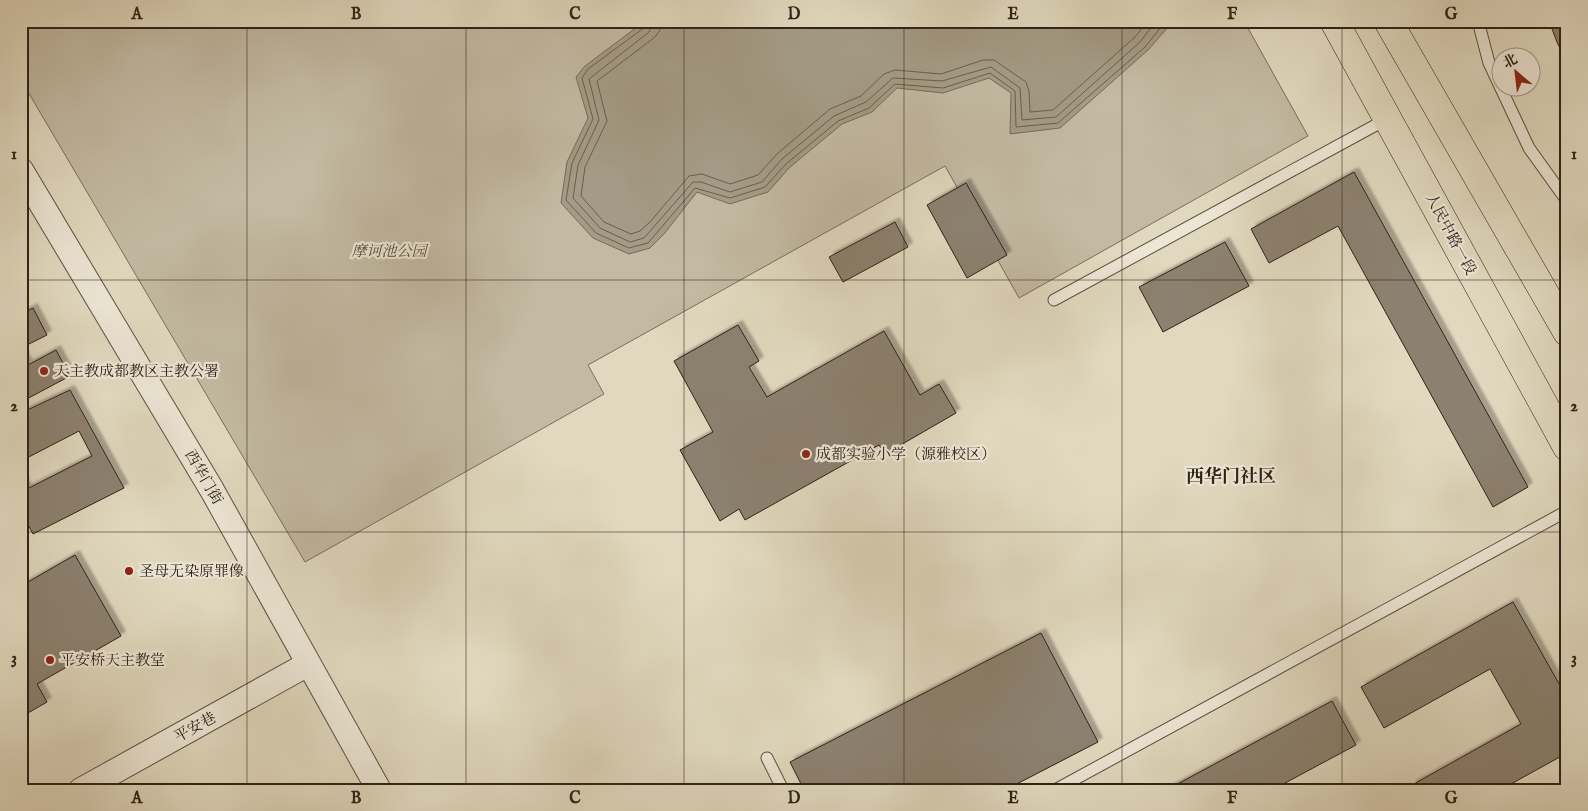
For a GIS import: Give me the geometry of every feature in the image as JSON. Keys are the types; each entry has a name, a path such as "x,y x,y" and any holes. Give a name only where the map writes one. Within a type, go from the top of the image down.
{"main road":[{"name":"人民中路一段","path":"1334,21 1567,447"},
{"path":"1388,21 1567,332"}],"street":[{"name":"西华门街","path":"21,170 212,490 379,790"},
{"name":"平安巷","path":"81,790 308,664"}],"lane":[{"path":"1478,21 1489,63 1529,148 1567,201"},
{"path":"1054,300 1388,118"},
{"path":"1056,790 1567,511"},
{"path":"767,758 784,790"}],"green space":[{"name":"摩诃池公园","path":"21,21 1244,21 1308,136 1019,298 945,166 588,365 604,394 305,562 21,80"}],"water":[{"path":"645,21 710,23 724,21 1166,21 1169,26 1148,50 1060,128 1010,134 1011,93 989,78 943,93 897,88 872,112 842,124 789,168 768,192 730,204 697,192 664,234 650,248 629,254 593,238 561,203 567,162 588,118 576,77 585,66"}],"building":[{"path":"1549,21 1567,21 1567,63 1557,42"},
{"path":"1354,172 1528,487 1493,507 1338,226 1269,263 1251,229"},
{"path":"966,183 1007,255 967,278 927,205"},
{"path":"895,222 908,247 843,282 829,257"},
{"path":"1225,242 1249,286 1163,332 1139,287"},
{"name":"天主教成都教区主教公署","path":"33,308 47,335 21,348 21,314"},
{"path":"738,325 759,361 749,367 767,397 884,331 920,395 939,384 956,413 885,454 879,445 745,520 739,509 720,521 680,450 713,432 674,361"},
{"name":"天主教成都教区主教公署","path":"56,350 70,376 21,402 21,352 28,365"},
{"path":"70,390 124,488 33,534 21,512 21,478 27,489 92,456 79,431 21,461 21,413"},
{"name":"平安桥天主教堂","path":"75,555 121,636 37,684 47,702 21,717 21,586"},
{"path":"1513,602 1567,698 1567,753 1500,790 1415,790 1412,785 1521,724 1490,669 1384,728 1361,687"},
{"path":"1041,633 1098,742 1005,790 804,790 790,762"},
{"path":"1332,701 1356,745 1272,790 1171,790 1170,788"}],"place":[{"name":"天主教成都教区主教公署","path":"44,371"},
{"name":"成都实验小学（源雅校区）","path":"806,454"},
{"name":"圣母无染原罪像","path":"129,571"},
{"name":"平安桥天主教堂","path":"50,660"}],"district":[{"name":"西华门社区","path":"1231,476"}]}
